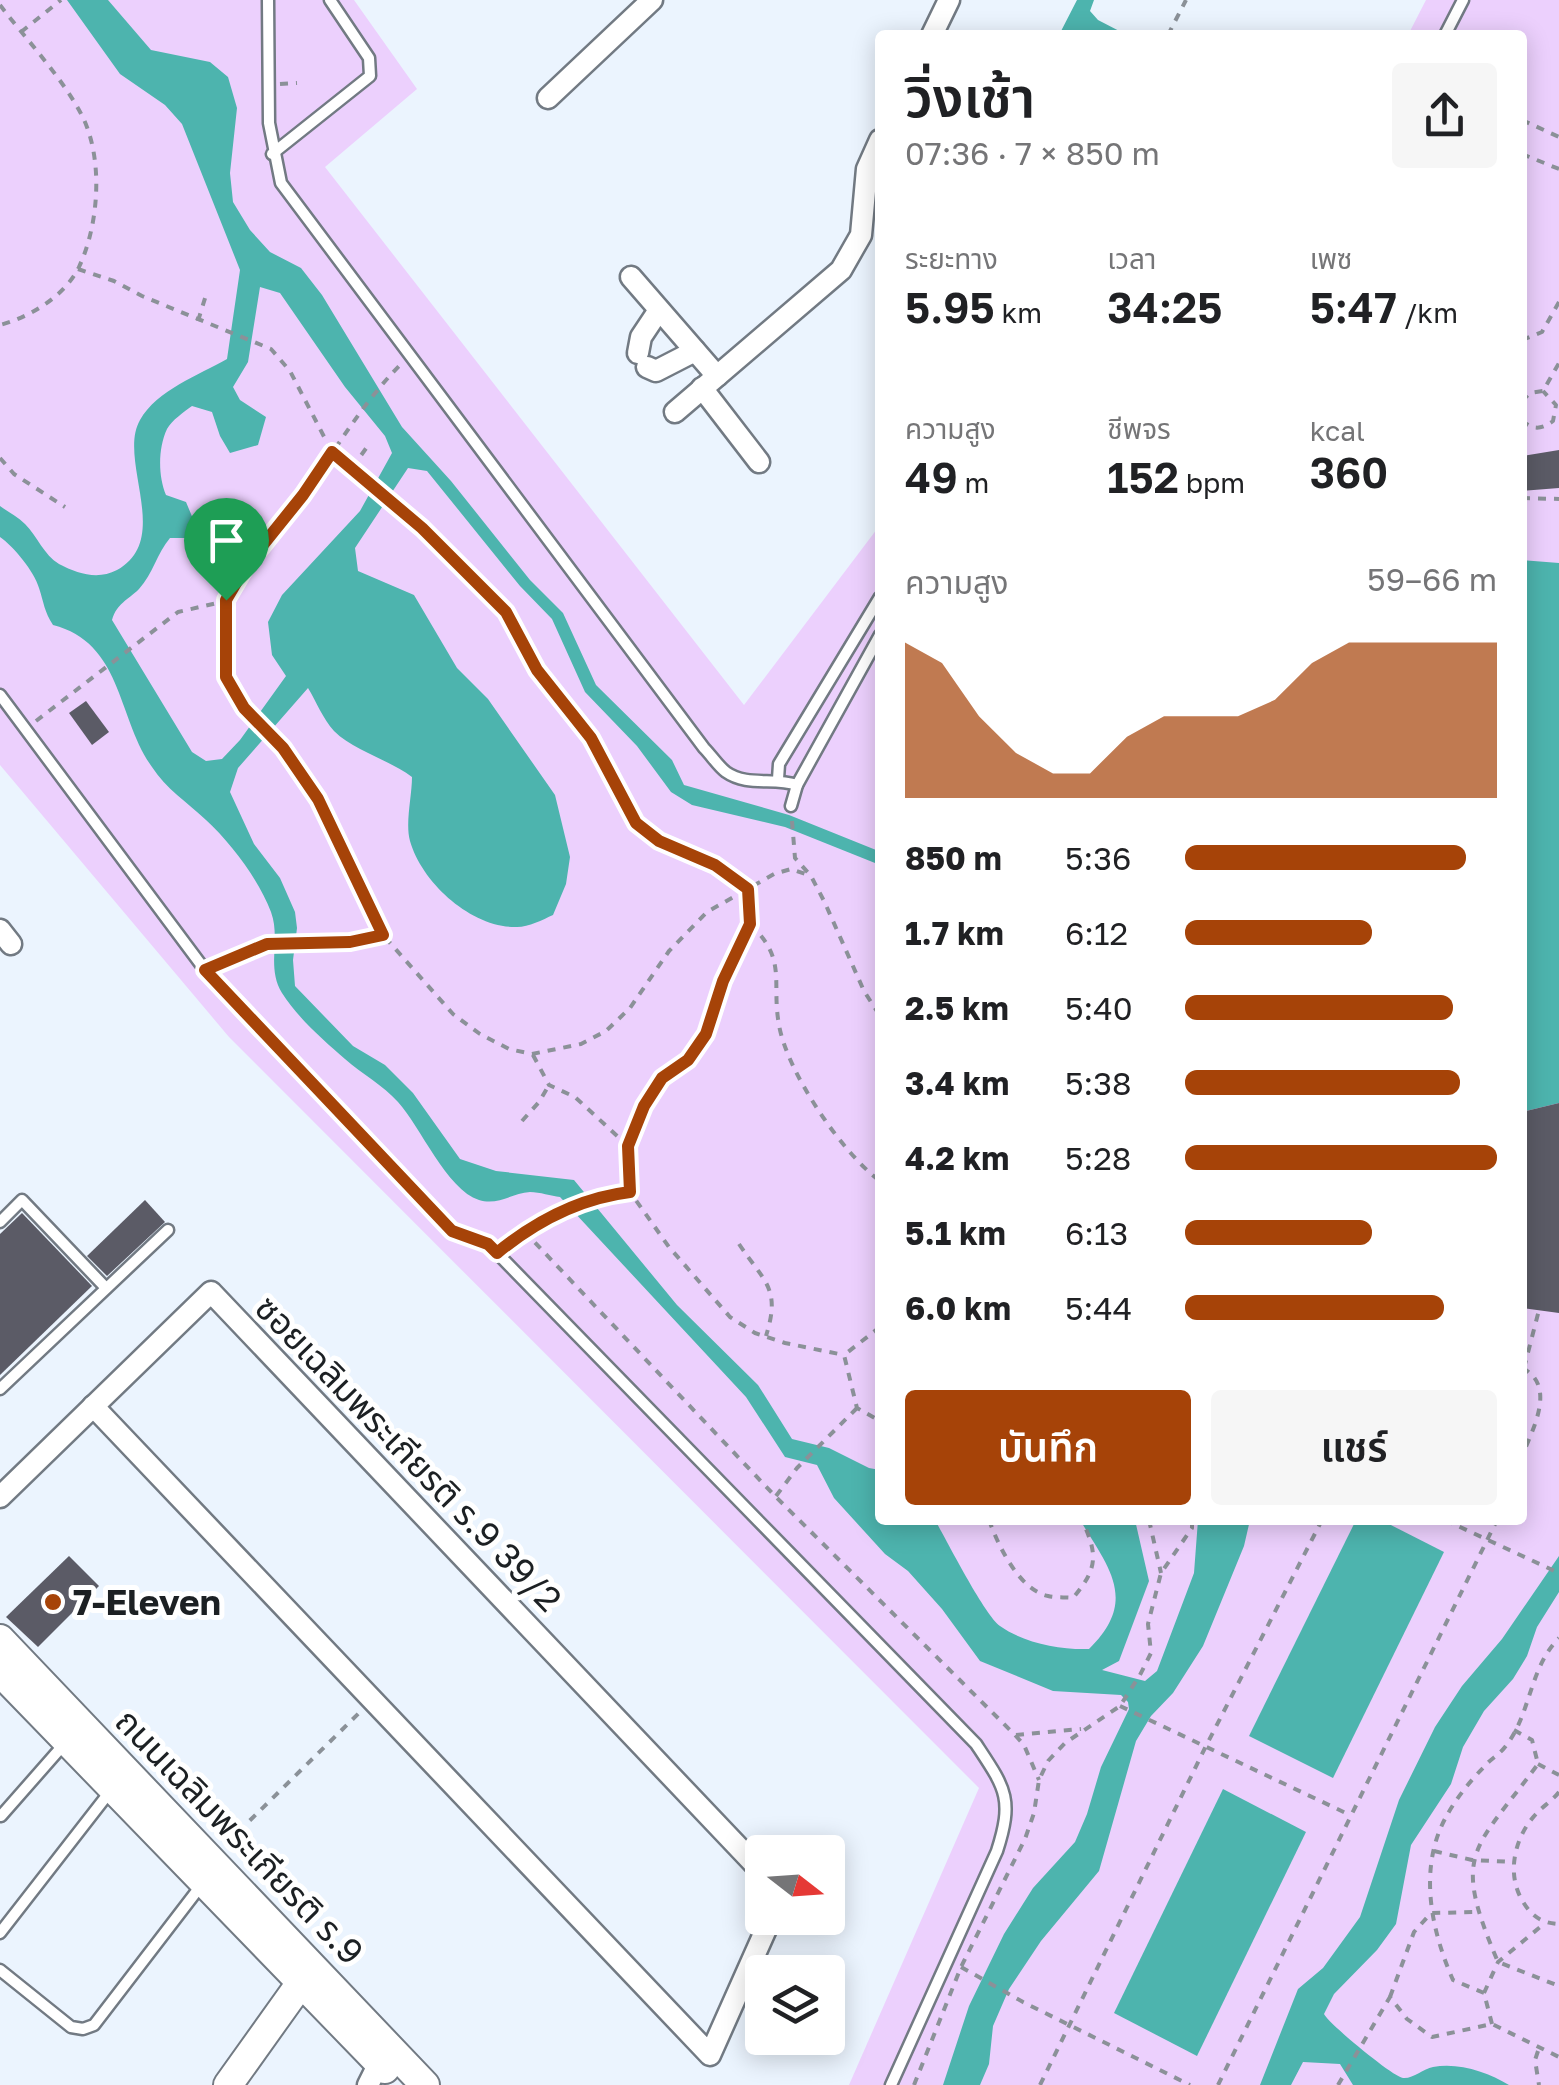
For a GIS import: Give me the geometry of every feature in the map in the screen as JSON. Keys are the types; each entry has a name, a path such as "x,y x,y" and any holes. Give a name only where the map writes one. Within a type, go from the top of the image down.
{"main road":[{"name":"ถนนเฉลิมพระเกียรติ ร.9","path":"0,1639 206,1872 306,1975 425,2085"},
{"name":"ถนนเฉลิมพระเกียรติ ร.9","path":"0,1672 113,1788 206,1872"},
{"name":"ถนนเฉลิมพระเกียรติ ร.9","path":"306,1975 373,2074 400,2085"},
{"path":"228,2085 306,1975"}],"street":[{"path":"935,30 950,0"},
{"path":"548,98 640,4"},
{"path":"675,412 840,270 861,236 867,170 875,152"},
{"path":"630,277 694,350 759,462"},
{"path":"659,310 641,338 643,360 656,372 694,350"},
{"name":"ซอยเฉลิมพระเกียรติ ร.9 39/2","path":"0,1497 211,1292 745,1854"},
{"path":"93,1406 710,2055 763,1935"}],"lane":[{"path":"268,0 272,154 281,184 704,748 726,772 752,782 778,779 797,785"},
{"path":"272,154 370,76 369,58 330,0"},
{"path":"1448,30 1463,0"},
{"path":"778,779 779,764 875,605"},
{"path":"791,806 797,785 875,644"},
{"path":"0,695 205,970 452,1231 488,1244 976,1744 1005,1792 1007,1820 998,1851 891,2085"},
{"path":"0,1222 22,1200 106,1288"},
{"path":"0,1389 168,1230"},
{"path":"1,1816 66,1741"},
{"path":"0,1933 113,1788"},
{"path":"0,1970 70,2026 83,2029 94,2025 206,1872"}],"path":[{"path":"21,32 61,0"},
{"path":"1171,30 1186,0"},
{"path":"0,5 80,110 92,141 96,178 94,209 78,269 42,306 0,324"},
{"path":"1527,122 1559,136"},
{"path":"1527,156 1557,168 1559,161"},
{"path":"78,269 114,280 270,349 290,371 332,452 400,508 506,612 537,670 591,738 636,823 659,841 688,851 737,878 748,889 750,924 723,981 706,1034 688,1060 662,1078 644,1106 628,1146 630,1192 669,1247 730,1318 766,1336 844,1355 875,1331"},
{"path":"198,320 206,296"},
{"path":"1527,338 1542,332 1559,302"},
{"path":"409,356 357,414 303,495 246,566 226,600 226,677 244,708 301,771 383,935 453,1014 509,1049 532,1054 581,1044 606,1032 630,1008 651,974 687,931 708,912 774,874 791,869 811,876"},
{"path":"1543,391 1559,363"},
{"path":"1527,396 1543,391"},
{"path":"1527,424 1544,428 1558,414 1543,391"},
{"path":"352,468 366,447"},
{"path":"0,458 14,474 64,507"},
{"path":"1527,498 1559,498"},
{"path":"25,727 46,716 178,612 226,600"},
{"path":"791,806 795,858 811,876 875,1008"},
{"path":"750,924 768,940 776,967 778,1024 790,1056 845,1146 875,1177"},
{"path":"205,970 267,944 350,942 383,935"},
{"path":"532,1054 549,1085 575,1097 628,1146"},
{"path":"522,1121 549,1085"},
{"path":"497,1253 524,1231 564,1210 630,1192"},
{"path":"524,1231 776,1496 1015,1735 1024,1745 1039,1780"},
{"path":"738,1244 773,1294 773,1313 766,1336"},
{"path":"1527,1354 1539,1310"},
{"path":"844,1355 858,1408 875,1418"},
{"path":"1527,1370 1541,1391 1538,1416 1527,1444"},
{"path":"776,1496 823,1441 858,1408"},
{"path":"990,1525 999,1549 1044,1596 1073,1598 1092,1575 1094,1546 1084,1525"},
{"path":"1150,1525 1161,1573"},
{"path":"914,2085 961,1968 1025,1839 1039,1780 1065,1742 1122,1705 1140,1676 1151,1654 1148,1624 1161,1573 1192,1525"},
{"path":"1040,2085 1319,1525"},
{"path":"1455,1525 1559,1573"},
{"path":"1218,2085 1495,1525"},
{"path":"1484,1993 1453,1980 1431,1913 1434,1851 1445,1818 1482,1768 1506,1747 1535,1674 1559,1638"},
{"path":"206,1872 373,1700"},
{"path":"1122,1705 1350,1815"},
{"path":"1015,1735 1085,1728"},
{"path":"1514,1730 1532,1740 1538,1764 1559,1775"},
{"path":"1538,1764 1484,1832 1472,1860 1477,1912 1498,1962 1559,1986"},
{"path":"1559,1792 1535,1814 1520,1839 1513,1862 1518,1894 1528,1912 1545,1923 1559,1924"},
{"path":"1434,1851 1472,1860 1513,1862"},
{"path":"1338,2085 1390,1997 1414,1932 1431,1913 1477,1912"},
{"path":"1492,2024 1484,1993 1498,1962 1545,1923"},
{"path":"961,1968 1190,2085"},
{"path":"1390,1997 1407,2019 1432,2036 1492,2024 1559,2057"},
{"path":"1538,2049 1535,2060 1539,2085"}],"shaded area":[{"path":"0,0 354,0 417,89 325,167 744,705 875,532 875,1525 1527,1525 1527,30 1411,30 1426,0 1559,0 1559,2085 849,2085 979,1788 229,1037 0,765"},
{"path":"67,0 108,0 151,50 210,62 228,77 237,108 230,173 233,202 250,230 270,252 301,268 322,295 402,427 530,580 563,613 596,685 672,760 684,785 789,815 875,850 875,863 785,827 692,805 671,792 637,746 585,692 552,619 520,586 427,471 408,468 355,548 358,571 414,595 457,668 488,699 555,795 570,857 566,884 553,915 520,927 482,919 451,900 425,872 410,841 412,777 342,738 326,721 308,688 238,768 230,792 254,844 280,878 295,912 295,986 353,1046 385,1065 413,1093 460,1159 496,1171 574,1180 677,1305 758,1385 792,1439 829,1448 875,1469 875,1525 938,1525 993,1619 1010,1632 1043,1644 1089,1649 1104,1632 1116,1600 1109,1570 1083,1525 1136,1525 1149,1581 1119,1661 1102,1670 1145,1681 1157,1671 1194,1573 1198,1525 1249,1525 1203,1646 1136,1741 1099,1871 1041,1941 1009,1989 993,2026 989,2064 980,2085 943,2085 969,2006 1004,1934 1033,1888 1075,1842 1101,1767 1129,1709 1128,1702 1121,1695 1053,1691 980,1661 908,1571 885,1554 834,1498 817,1465 785,1457 746,1397 560,1197 530,1192 486,1201 467,1194 456,1184 398,1102 328,1044 288,1002 275,973 274,922 252,875 215,829 158,775 141,748 106,665 76,634 53,625 33,574 0,537 0,506 25,524 59,564 88,574 103,575 117,570 133,556 141,539 143,519 135,456 140,420 168,392 227,359 240,270 182,124 165,105 120,74","holes":["260,287 280,293 345,387 385,436 392,453 360,511 282,595 268,622 272,655 286,676 240,740 222,759 206,761 192,752 112,620 120,606 144,583 170,538 187,538 196,526 186,502 166,495 163,487 160,471 164,437 178,416 192,406 212,412 230,453 258,445 266,417 240,400 233,387 248,362"]},
{"path":"1077,0 1094,0 1090,11 1117,30 1062,30"},
{"path":"1527,560 1559,563 1559,1103 1527,1111"},
{"path":"1354,1525 1391,1525 1444,1552 1333,1778 1249,1736"},
{"path":"1559,1556 1559,1592 1537,1627 1527,1656 1513,1679 1484,1711 1463,1747 1451,1784 1411,1845 1396,1924 1377,1950 1334,1994 1324,2014 1361,2049 1403,2078 1433,2067 1452,2066 1482,2072 1509,2085 1353,2085 1340,2064 1303,2062 1291,2085 1260,2085 1298,1989 1323,1968 1360,1917 1399,1800 1435,1727"},
{"path":"1223,1789 1306,1832 1197,2056 1114,2013"}],"building":[{"path":"1559,450 1559,488 1527,491 1527,455"},
{"path":"86,701 109,732 92,745 69,713"},
{"path":"1559,1103 1559,1313 1527,1309 1527,1111"},
{"path":"145,1200 165,1222 107,1276 87,1256"},
{"path":"22,1213 92,1286 0,1375 0,1234"},
{"name":"7-Eleven","path":"69,1556 99,1586 38,1647 6,1617"}],"place":[{"name":"7-Eleven","path":"53,1602"}],"route":[{"path":"332,452 422,528 506,612 537,670 591,738 636,823 659,841 715,865 748,889 750,924 723,981 706,1034 688,1060 662,1078 644,1106 628,1146 630,1192 610,1194 564,1210 524,1231 497,1253 488,1244 452,1231 205,970 267,944 350,942 383,935 333,828 301,771 244,708 226,677 226,600 246,566 332,452"}]}
